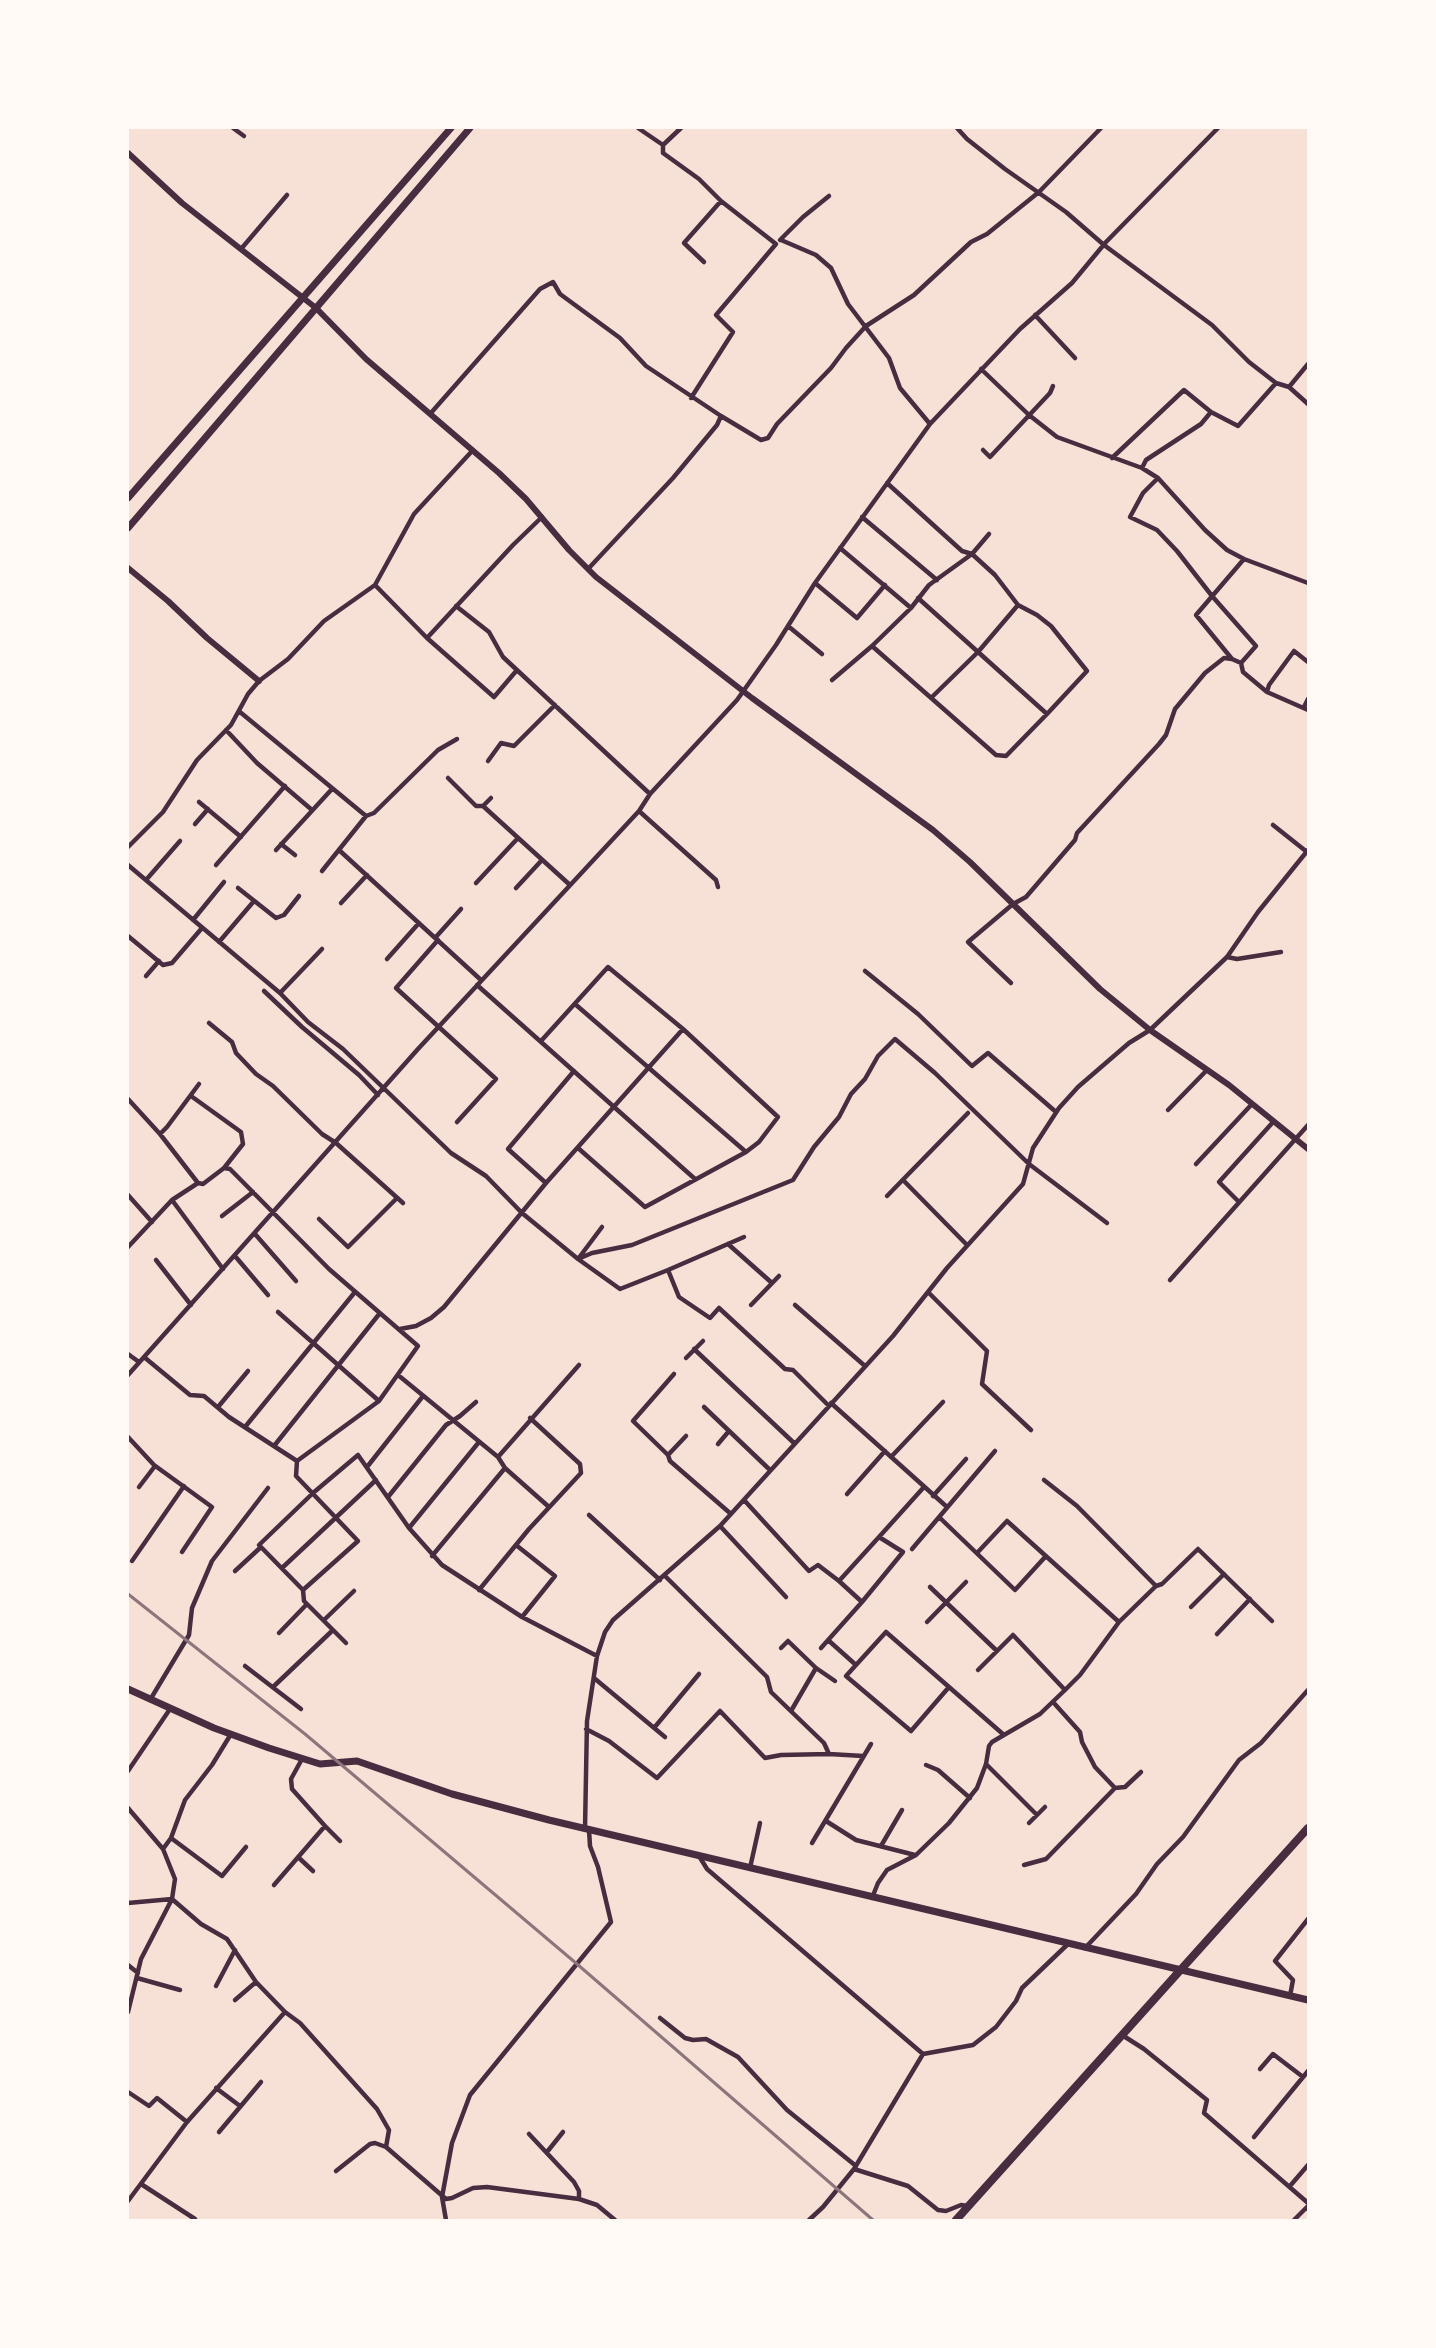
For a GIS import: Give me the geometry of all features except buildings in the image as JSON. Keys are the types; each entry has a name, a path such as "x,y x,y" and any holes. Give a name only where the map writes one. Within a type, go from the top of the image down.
{"main road":[{"path":"128,498 451,128"},
{"path":"128,528 470,128"},
{"path":"128,1689 231,1734 320,1764 357,1761 471,1799 587,1830 1308,2000"},
{"path":"956,2220 1308,1828"}],"street":[{"path":"233,128 244,136"},
{"path":"638,128 663,145"},
{"path":"681,128 663,145 663,153 699,179 722,201 776,244"},
{"path":"957,128 989,157 1066,212 1104,245 1212,324 1249,362 1276,383 1289,387 1308,404"},
{"path":"430,414 540,289 553,282 560,294 620,338 646,366 691,398 761,440 768,438 777,424 831,368 866,326 914,295 970,242 987,234 1039,192 1101,128"},
{"path":"128,1375 438,1027 639,811 650,794 743,691 815,583 930,424 1035,315 1072,283 1104,245 1218,128"},
{"path":"128,153 182,203 316,308 366,359 499,473 588,569 743,691 933,830 970,862 1100,989 1150,1030 1252,1104 1308,1149"},
{"path":"241,249 287,195"},
{"path":"691,398 733,332 716,315 776,244 803,217 830,196"},
{"path":"704,261 684,243 722,201"},
{"path":"781,240 816,255 831,268 848,304 889,358 900,388 930,424"},
{"path":"1035,315 1075,358"},
{"path":"1289,387 1308,364"},
{"path":"981,369 1029,415 1057,437 1142,468 1158,478 1205,530 1227,550 1244,559 1308,583"},
{"path":"1112,458 1184,390 1211,412 1238,426 1276,383"},
{"path":"983,450 990,457 1050,393 1053,386"},
{"path":"1142,468 1146,460 1201,424 1211,412"},
{"path":"588,569 673,478 717,425 721,416"},
{"path":"128,848 163,812 197,760 226,730 259,681 288,659 324,621 375,585 414,514 473,450"},
{"path":"1158,478 1143,493 1130,517 1157,530 1256,646 1241,663"},
{"path":"872,646 996,755 1006,756 1087,671 1051,626 1018,605 995,575 972,554 962,551 887,483"},
{"path":"428,638 513,545 542,517"},
{"path":"862,517 937,580"},
{"path":"832,680 872,646 911,608 929,585 972,554 989,534"},
{"path":"840,549 911,608"},
{"path":"1232,659 1196,615 1244,559"},
{"path":"128,568 259,681"},
{"path":"815,583 857,618 885,585"},
{"path":"375,585 428,638 494,697 517,670"},
{"path":"918,598 1047,714"},
{"path":"932,697 978,652 1018,605"},
{"path":"456,606 489,632 503,657 650,794"},
{"path":"788,626 822,654"},
{"path":"1267,692 1269,685 1294,651 1308,662"},
{"path":"1011,983 968,942 1013,904 1026,897 1074,840 1077,833 1159,744 1166,735 1175,709 1205,673 1224,658 1232,659 1241,663 1244,672 1267,692 1306,709 1308,699"},
{"path":"488,761 501,743 514,746 555,705"},
{"path":"240,712 366,816"},
{"path":"226,730 257,763 312,810"},
{"path":"322,870 366,816 374,813 438,750 457,739"},
{"path":"448,778 476,806 483,806 570,885"},
{"path":"216,866 285,786"},
{"path":"276,850 332,789"},
{"path":"483,806 491,798"},
{"path":"199,802 241,837"},
{"path":"195,824 208,809"},
{"path":"639,811 716,880 718,886"},
{"path":"446,2220 442,2197 452,2143 470,2095 611,1922 587,1830 586,1729 597,1656 605,1632 613,1620 720,1526 900,1328 967,1245 1023,1184 1033,1148 1056,1112 1078,1087 1129,1043 1150,1030 1227,957 1258,912 1308,851 1273,825"},
{"path":"476,883 518,838"},
{"path":"146,880 180,841"},
{"path":"282,844 295,855"},
{"path":"339,850 436,939 541,1041 695,1179"},
{"path":"516,888 543,860"},
{"path":"128,865 280,993 308,1022 343,1049 451,1154 486,1176 522,1213 578,1260 620,1289 744,1237"},
{"path":"341,903 367,875"},
{"path":"193,920 224,882"},
{"path":"238,888 276,918 284,915 299,896"},
{"path":"219,942 254,901"},
{"path":"457,1122 496,1079 396,988 461,909"},
{"path":"387,959 419,923"},
{"path":"128,936 163,965 172,963 202,928"},
{"path":"280,993 322,949"},
{"path":"1227,957 1237,959 1281,952"},
{"path":"146,976 159,961"},
{"path":"541,1041 608,967 683,1029 778,1117 759,1142 746,1152 645,1207 578,1148"},
{"path":"865,971 918,1014 972,1066 988,1053 1056,1112"},
{"path":"264,991 359,1075 378,1095"},
{"path":"574,1004 746,1152"},
{"path":"209,1023 232,1042 236,1053 256,1074 273,1086 322,1134 336,1143 403,1203"},
{"path":"400,1329 416,1326 431,1318 444,1307 546,1183 683,1029"},
{"path":"578,1260 592,1253 632,1245 793,1180 814,1147 839,1117 851,1094 865,1079 878,1056 895,1039 935,1073 1029,1164 1107,1223"},
{"path":"1168,1110 1206,1070"},
{"path":"546,1183 508,1149 574,1071"},
{"path":"160,1134 199,1084"},
{"path":"128,1247 172,1200 198,1183 203,1184 224,1168 243,1144 241,1132 191,1096"},
{"path":"128,1099 160,1134 198,1183"},
{"path":"1196,1164 1252,1104"},
{"path":"887,1196 968,1113"},
{"path":"1238,1201 1219,1182 1274,1121"},
{"path":"1170,1280 1308,1125"},
{"path":"224,1168 230,1170 254,1192 329,1269 418,1346 379,1401 297,1461 296,1476 358,1541 303,1590"},
{"path":"903,1180 967,1245"},
{"path":"222,1216 254,1192"},
{"path":"128,1195 152,1222"},
{"path":"319,1219 348,1247 397,1198"},
{"path":"172,1200 223,1269"},
{"path":"578,1260 602,1227"},
{"path":"255,1234 296,1281"},
{"path":"728,1244 772,1283"},
{"path":"235,1256 268,1295"},
{"path":"156,1260 191,1305"},
{"path":"668,1270 679,1297 710,1318 719,1308 785,1369 793,1370 947,1507"},
{"path":"751,1305 779,1275"},
{"path":"245,1427 355,1292"},
{"path":"928,1292 987,1351 982,1384 1031,1430"},
{"path":"795,1305 865,1366"},
{"path":"278,1312 379,1401"},
{"path":"274,1446 380,1313"},
{"path":"686,1358 703,1341"},
{"path":"694,1349 794,1443"},
{"path":"128,1354 140,1362"},
{"path":"144,1357 190,1395 204,1396 245,1427 297,1461"},
{"path":"498,1457 579,1365"},
{"path":"218,1407 248,1371"},
{"path":"674,1374 633,1421 668,1455 670,1461 731,1514"},
{"path":"398,1375 498,1457 505,1468 549,1507"},
{"path":"367,1467 423,1396"},
{"path":"388,1497 446,1425 476,1402"},
{"path":"891,1457 943,1402"},
{"path":"704,1407 770,1470"},
{"path":"479,1590 581,1473 580,1464 530,1418"},
{"path":"718,1444 729,1431"},
{"path":"668,1455 686,1436"},
{"path":"128,1437 155,1466 213,1507 182,1552"},
{"path":"409,1528 479,1442"},
{"path":"847,1494 885,1451"},
{"path":"912,1548 995,1451"},
{"path":"235,1571 313,1493 358,1455 432,1557 522,1617 597,1656"},
{"path":"933,1496 966,1459"},
{"path":"139,1487 155,1466"},
{"path":"432,1557 505,1468"},
{"path":"282,1569 376,1480"},
{"path":"1044,1480 1077,1506 1156,1586"},
{"path":"132,1561 184,1486"},
{"path":"839,1581 924,1487"},
{"path":"150,1700 189,1635 192,1608 212,1561 268,1488"},
{"path":"744,1500 809,1571 818,1565 862,1602"},
{"path":"589,1515 660,1580"},
{"path":"939,1517 1015,1590 1046,1556"},
{"path":"977,1553 1008,1521 1119,1622"},
{"path":"720,1526 786,1597"},
{"path":"821,1648 903,1552 879,1537"},
{"path":"516,1545 555,1576 522,1617"},
{"path":"261,1546 303,1590 304,1601 346,1643"},
{"path":"872,1898 887,1870 916,1855 949,1823 970,1798 977,1788 986,1764 989,1746 1041,1714 1080,1675 1119,1622 1198,1549 1272,1621"},
{"path":"1191,1607 1224,1574"},
{"path":"665,1576 767,1677 771,1692 824,1743 829,1754"},
{"path":"927,1622 966,1582"},
{"path":"930,1587 997,1651"},
{"path":"324,1620 354,1591"},
{"path":"1217,1634 1250,1599"},
{"path":"279,1633 307,1604"},
{"path":"273,1687 333,1630"},
{"path":"949,1687 911,1731 846,1676 886,1632 1004,1735"},
{"path":"978,1670 1013,1635 1065,1690"},
{"path":"828,1640 856,1665"},
{"path":"782,1648 788,1641 816,1668 835,1681"},
{"path":"245,1666 301,1709"},
{"path":"791,1711 816,1668"},
{"path":"654,1728 699,1674"},
{"path":"594,1678 665,1737"},
{"path":"1085,1948 1136,1894 1157,1864 1183,1837 1239,1760 1261,1743 1308,1690"},
{"path":"1053,1702 1080,1732 1082,1742 1095,1767 1115,1788"},
{"path":"128,1771 170,1709"},
{"path":"586,1729 609,1741 657,1778 720,1711 765,1758 781,1755 829,1754 863,1756"},
{"path":"163,1849 171,1838 185,1800 212,1765 231,1734"},
{"path":"812,1844 871,1744"},
{"path":"302,1759 291,1779 292,1789 340,1841"},
{"path":"986,1764 1036,1815"},
{"path":"927,1765 938,1770 970,1798"},
{"path":"1024,1865 1046,1859 1115,1788 1125,1787 1141,1772"},
{"path":"1029,1823 1045,1807"},
{"path":"128,1808 163,1849 175,1879 172,1899 141,1959 128,2012"},
{"path":"881,1846 902,1810"},
{"path":"826,1821 856,1840 916,1855"},
{"path":"750,1868 760,1823"},
{"path":"274,1885 325,1826"},
{"path":"171,1838 222,1876 246,1846"},
{"path":"698,1855 707,1869 923,2054"},
{"path":"297,1857 313,1871"},
{"path":"128,1903 172,1899 201,1924 227,1939 256,1982 285,2012 300,2023 377,2109 389,2130 386,2147"},
{"path":"1290,1996 1293,1980 1275,1961 1308,1919"},
{"path":"809,2220 823,2207 855,2167 923,2054 974,2045 996,2027 1016,2001 1022,1988 1068,1944"},
{"path":"216,1986 235,1950"},
{"path":"128,1965 137,1976 180,1990"},
{"path":"235,2000 256,1982"},
{"path":"128,2201 187,2122 285,2012"},
{"path":"660,2018 685,2038 706,2039 738,2057 787,2110 855,2167 908,2186 938,2210 945,2211 961,2205 969,2206"},
{"path":"1122,2035 1144,2049 1207,2100 1204,2113 1308,2203"},
{"path":"1260,2069 1273,2054 1303,2077"},
{"path":"1254,2138 1308,2071"},
{"path":"219,2132 261,2082"},
{"path":"216,2088 240,2106"},
{"path":"128,2092 149,2106 157,2098 187,2122"},
{"path":"547,2152 563,2132"},
{"path":"529,2134 574,2182 579,2191 579,2199"},
{"path":"336,2171 370,2144 375,2143 386,2147 442,2197 452,2198 473,2188 487,2187 579,2199 597,2205 615,2220"},
{"path":"1290,2186 1308,2165"},
{"path":"141,2184 195,2219"},
{"path":"1294,2220 1306,2207 1308,2209"}],"railway":[{"path":"128,1594 305,1734 577,1964 873,2220"}]}
